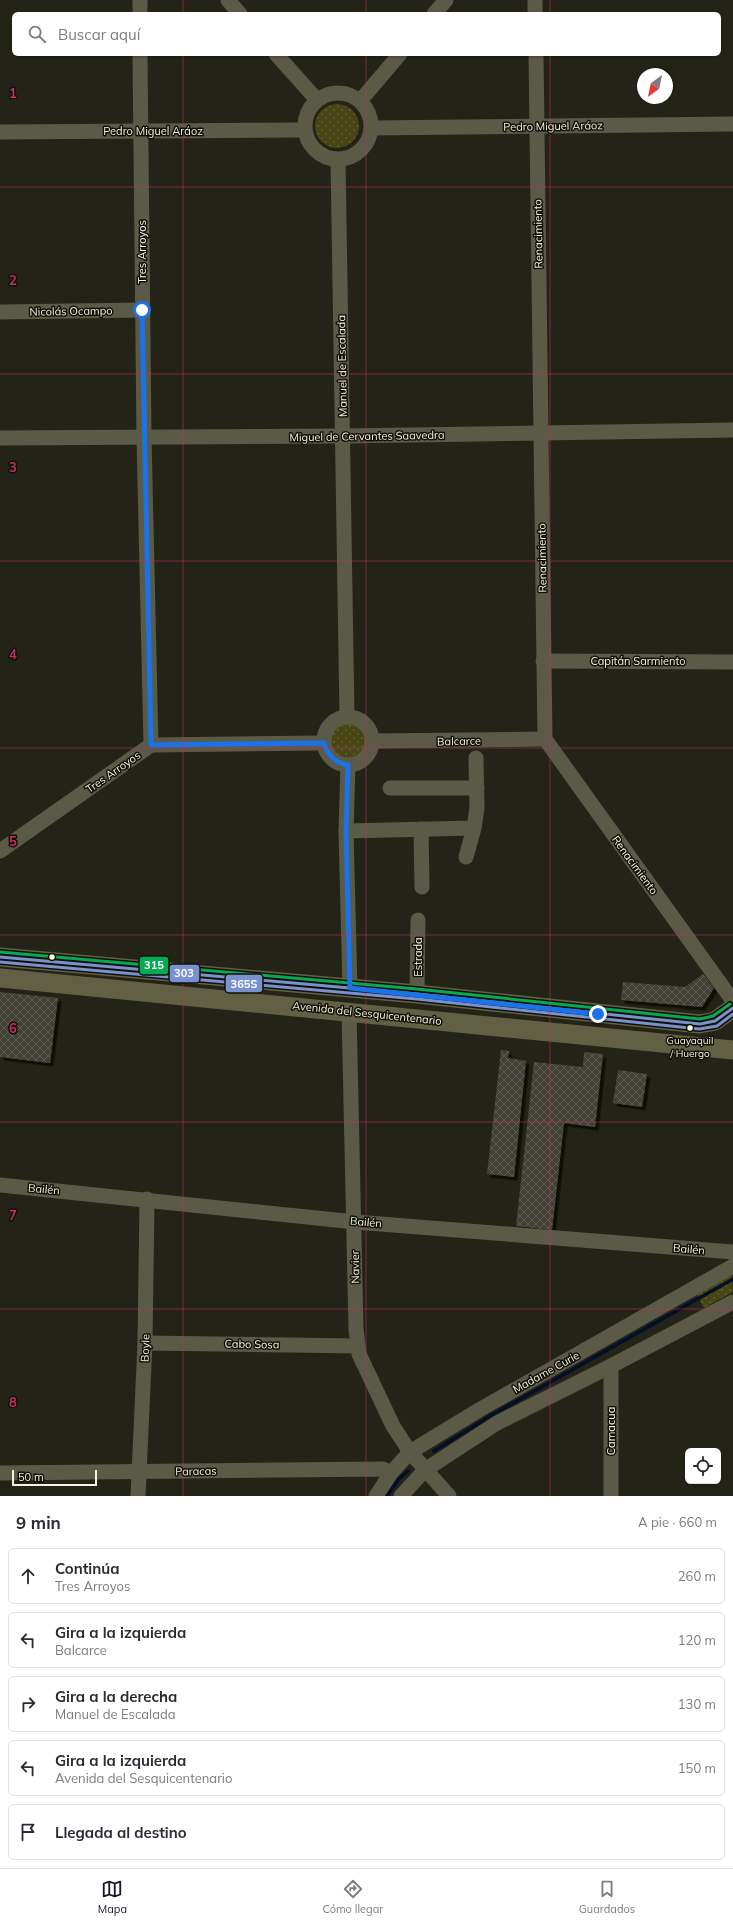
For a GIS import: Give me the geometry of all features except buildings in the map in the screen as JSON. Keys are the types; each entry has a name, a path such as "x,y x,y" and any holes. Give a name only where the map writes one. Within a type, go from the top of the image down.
{"main road":[{"name":"Avenida del Sesquicentenario","path":"0,957 418,994 700,1024 715,1021 733,1008"},
{"name":"Avenida del Sesquicentenario","path":"0,978 349,1011 733,1050"}],"street":[{"path":"140,0 140,12"},
{"path":"228,0 238,12"},
{"path":"436,12 446,0"},
{"path":"535,0 535,12"},
{"name":"Tres Arroyos","path":"0,851 151,745 144,438 140,56"},
{"path":"278,56 317,100"},
{"path":"360,100 398,56"},
{"name":"Renacimiento","path":"536,56 545,739 733,1001"},
{"path":"339,92 350,94 360,100 367,108 371,118 372,128 370,138 365,147 357,154 338,160 320,154 310,144 305,130 305,119 310,108 317,100 327,94 339,92"},
{"name":"Pedro Miguel Aráoz","path":"372,128 733,124"},
{"name":"Pedro Miguel Aráoz","path":"0,132 305,130"},
{"name":"Manuel de Escalada","path":"338,160 344,436 346,717"},
{"name":"Nicolás Ocampo","path":"0,312 142,310"},
{"name":"Miguel de Cervantes Saavedra","path":"0,438 541,434 733,430"},
{"name":"Capitán Sarmiento","path":"543,661 733,662"},
{"path":"346,717 353,717 365,723 372,734 372,741 371,748 362,760 348,765 335,760 326,750 324,743 325,735 333,722 346,717"},
{"name":"Balcarce","path":"372,741 545,739"},
{"path":"151,745 324,743"},
{"path":"466,857 474,828 477,788 476,758"},
{"path":"348,765 346,831 350,988"},
{"path":"390,788 477,788"},
{"path":"346,831 474,828"},
{"path":"420,829 422,888"},
{"name":"Estrada","path":"418,920 418,994"},
{"name":"Navier","path":"349,1011 355,1222 356,1329 358,1346 365,1368 393,1426 410,1452 449,1496"},
{"name":"Bailén","path":"0,1185 148,1199 355,1222 733,1252"},
{"name":"Boyle","path":"138,1496 145,1342 148,1199"},
{"name":"Madame Curie","path":"376,1496 391,1473 410,1452 479,1410 733,1266"},
{"name":"Madame Curie","path":"401,1496 425,1470 497,1423 611,1366 733,1302"},
{"name":"Cabo Sosa","path":"145,1342 358,1346"},
{"name":"Camacua","path":"611,1366 611,1496"},
{"name":"Paracas","path":"0,1473 384,1469 391,1473"}],"shaded area":[{"path":"333,104 341,104 353,110 359,122 359,130 353,142 341,148 333,148 321,142 315,130 315,122 321,110"},
{"path":"348,720 363,726 369,741 363,756 348,762 333,756 327,741 333,726"},
{"path":"732,1275 733,1292 704,1308 694,1289"}],"waterway":[{"path":"434,1451 492,1415 733,1279"},
{"path":"387,1496 399,1479 408,1471"}],"transit line":[{"name":"315","path":"0,952 417,989 700,1019 713,1016 730,1004"},
{"name":"303","path":"0,957 417,994 700,1024 715,1021 733,1008"},
{"name":"365S","path":"0,962 417,999 699,1029 717,1026 733,1014"}],"place":[{"name":"Guayaquil / Huergo","path":"690,1028"}],"route":[{"path":"142,310 151,745 324,743 330,756 341,764 348,765 346,831 350,988 598,1014"}]}
